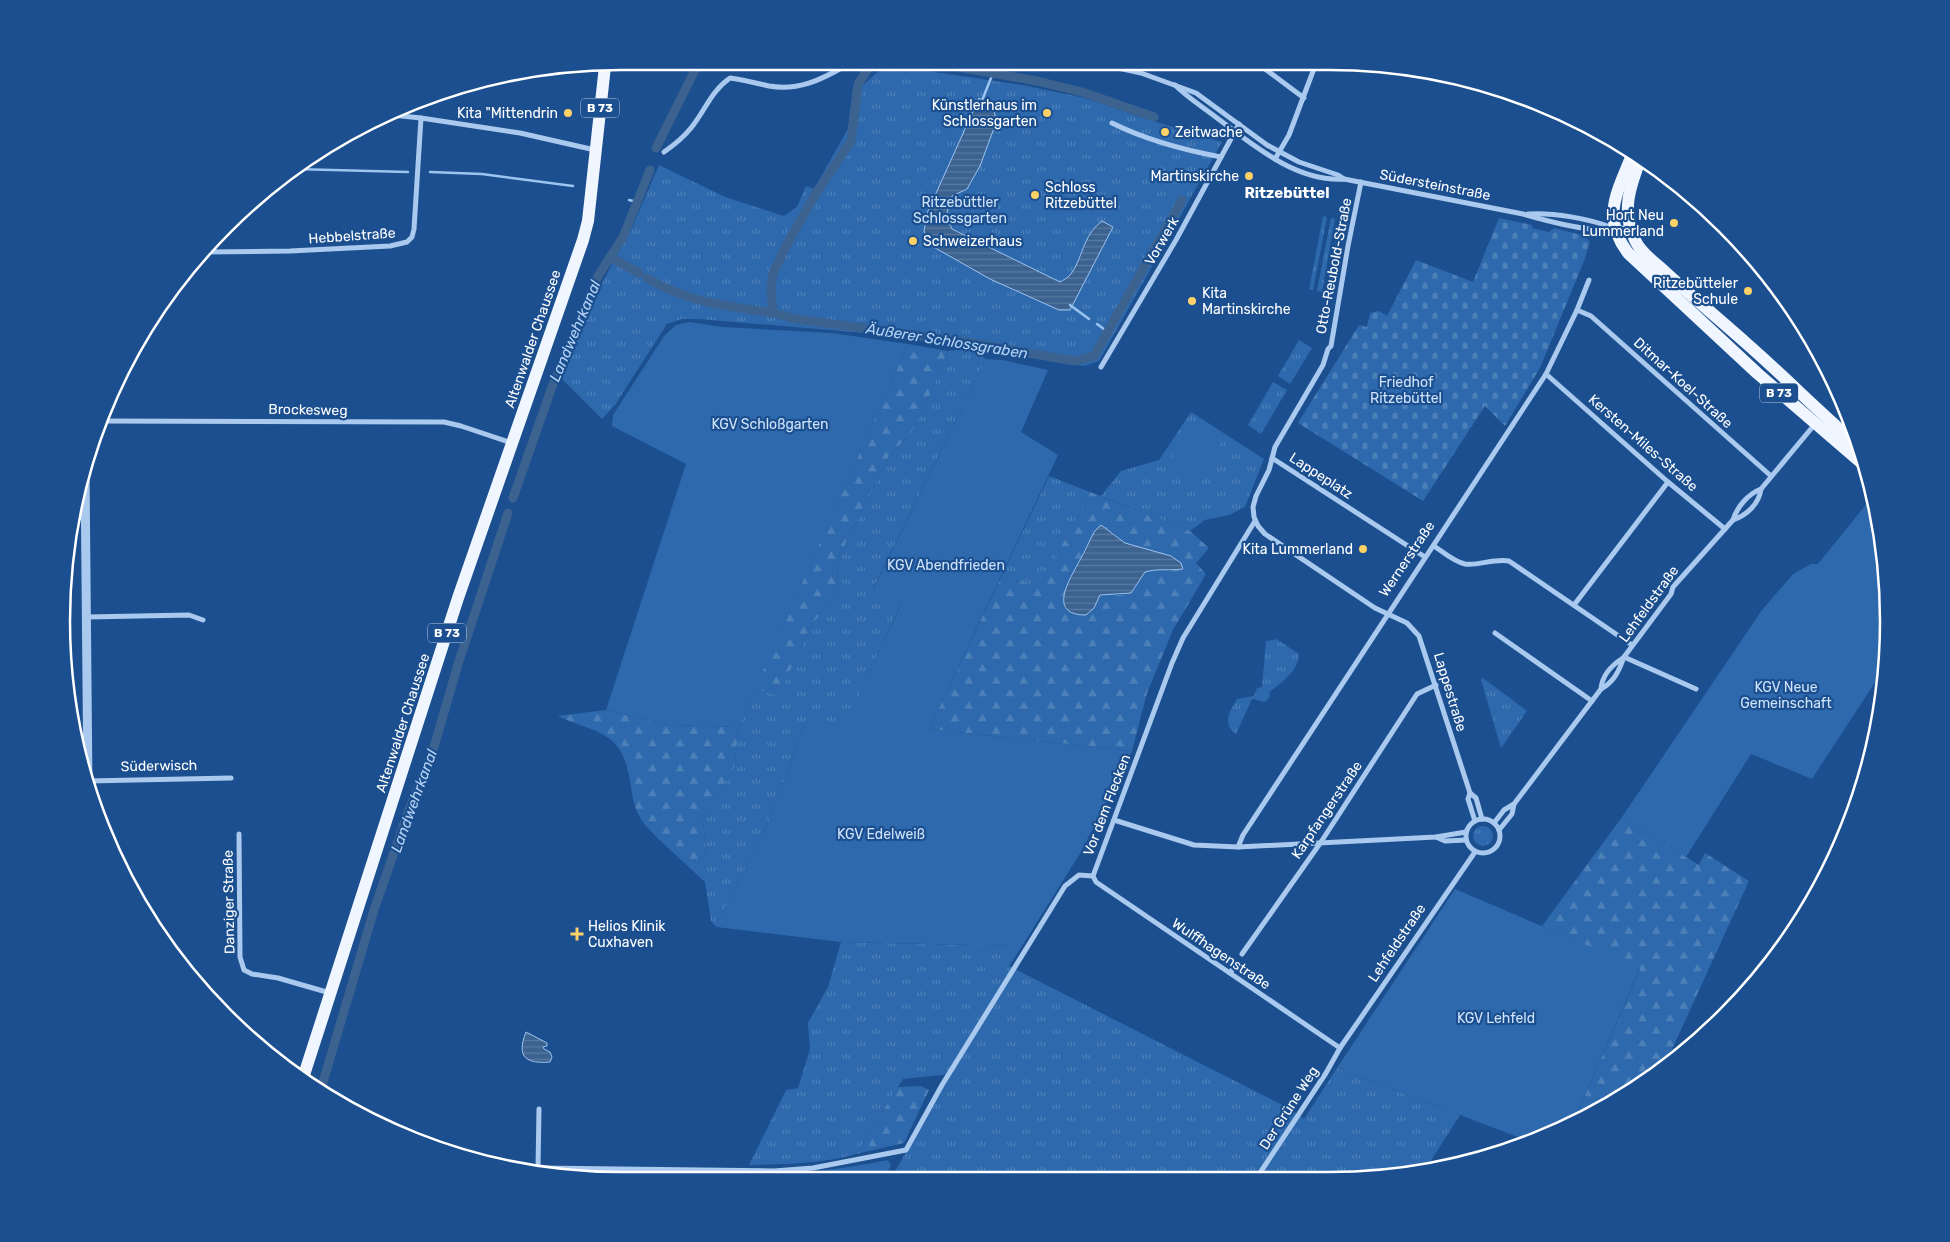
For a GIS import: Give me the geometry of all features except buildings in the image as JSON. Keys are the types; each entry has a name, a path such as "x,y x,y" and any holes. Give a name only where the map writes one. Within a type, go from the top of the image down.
{"main road":[{"name":"B 73","path":"596,150 605,70"},
{"name":"Altenwalder Chaussee","path":"305,1072 458,598 583,240 596,150"},
{"path":"1614,229 1614,207 1630,160"},
{"name":"B 73","path":"1638,165 1628,196 1627,213 1636,242 1645,254 1820,418 1854,454"},
{"name":"B 73","path":"1614,229 1628,253 1757,373 1849,439"}],"street":[{"path":"664,152 680,141 692,127 712,96 730,78 771,86 795,87 821,80 838,70"},
{"name":"Südersteinstraße","path":"1128,70 1196,93 1261,142 1299,162 1338,175 1344,179"},
{"path":"1267,70 1304,98"},
{"path":"1275,159 1289,134 1314,70"},
{"name":"Südersteinstraße","path":"1175,85 1188,97 1275,159 1308,174 1361,182 1523,214 1544,220 1592,228 1614,229 1630,227"},
{"path":"401,116 520,133 596,150"},
{"name":"Hebbelstraße","path":"213,252 343,249 390,246 407,242 412,238 414,229 422,118"},
{"path":"1112,123 1172,146 1221,156"},
{"name":"Vorwerk","path":"1101,367 1176,240 1239,124"},
{"name":"Otto-Reubold-Straße","path":"1272,458 1275,447 1323,365 1328,349 1331,346 1361,182"},
{"name":"Wernerstraße","path":"1238,847 1243,835 1546,374 1577,310 1589,280"},
{"name":"Ditmar-Koel-Straße","path":"1577,310 1591,316 1771,476"},
{"name":"Kersten-Miles-Straße","path":"1546,374 1668,482 1725,529"},
{"name":"Lehfeldstraße","path":"1733,520 1743,516 1760,498 1761,489 1820,418"},
{"name":"Brockesweg","path":"108,421 444,422 512,444"},
{"name":"Lappeplatz","path":"1256,521 1254,511 1255,498 1269,470 1272,458 1425,557"},
{"path":"1574,605 1668,482"},
{"name":"Lehfeldstraße","path":"1494,824 1504,810 1514,804 1592,701 1601,689 1602,682 1612,665 1624,657 1671,594 1673,587 1733,520 1736,511 1752,492 1761,489"},
{"name":"Süderwisch","path":"86,494 87,757"},
{"path":"81,517 86,516"},
{"path":"1256,521 1265,534 1358,597 1388,614"},
{"name":"Vor dem Flecken","path":"573,1170 774,1172 813,1168 906,1150 942,1085 1065,886 1079,875 1093,876 1183,638 1256,521"},
{"path":"1434,546 1465,564 1500,560 1509,561 1632,645"},
{"name":"Lappestraße","path":"1388,614 1407,624 1420,636 1470,793 1476,798 1482,819"},
{"path":"87,617 189,615 203,620"},
{"path":"1495,633 1592,701"},
{"name":"Lehfeldstraße","path":"1624,657 1696,689"},
{"name":"Karpfangerstraße","path":"1242,954 1321,842 1418,694 1436,685"},
{"name":"Süderwisch","path":"95,785 231,778"},
{"name":"Lappestraße","path":"1470,793 1468,799 1475,821"},
{"name":"Lehfeldstraße","path":"1499,830 1512,814 1514,804"},
{"path":"1482,819 1494,824 1499,830 1500,840 1493,850 1481,853 1471,849 1466,840 1466,832 1475,821 1482,819"},
{"path":"1114,820 1194,845 1238,847 1436,836 1466,832"},
{"name":"Danziger Straße","path":"239,834 240,957 244,970 252,974 278,978 330,993"},
{"path":"1436,836 1445,841 1466,840"},
{"name":"Lehfeldstraße","path":"1340,1048 1475,852"},
{"name":"Wulffhagenstraße","path":"1093,876 1096,882 1340,1048"},
{"path":"1230,973 1236,964"},
{"name":"Der Grüne Weg","path":"1261,1172 1326,1073 1340,1048"},
{"path":"537,1165 539,1110"}],"green space":[{"name":"Ritzebüttler Schlossgarten","path":"880,70 921,70 1022,85 1085,98 1222,142 1099,361 1084,366 878,334 682,319 667,324 615,405 602,419 560,377 604,279 631,230 659,165 725,197 784,216 797,207 806,186 814,189 848,129 853,88 863,85"},
{"path":"1323,216 1327,217 1313,290 1309,290"},
{"path":"1331,218 1335,219 1322,292 1317,291"},
{"name":"Friedhof Ritzebüttel","path":"1499,218 1532,225 1532,228 1549,232 1554,228 1585,236 1590,242 1540,368 1505,426 1485,406 1423,501 1298,423 1359,325 1367,327 1370,313 1379,311 1387,316 1416,260 1473,282"},
{"path":"1340,220 1344,221 1331,293 1326,293"},
{"name":"KGV Schloßgarten","path":"690,322 722,327 832,333 908,344 738,727 669,725 606,710 686,464 612,426 613,415 664,336 676,325"},
{"path":"1299,340 1312,348 1290,384 1278,376"},
{"path":"908,344 948,351 924,408 911,433 889,456 838,559 837,593 811,626 778,696 755,688"},
{"path":"965,349 975,352 986,359 873,589 902,601 847,723 805,723 772,814 716,927 711,921 705,882 693,871 706,853 703,819 735,766 738,727 755,688 778,695 811,626 837,593 838,559 889,456 911,433 924,408 948,351"},
{"name":"KGV Edelweiß","path":"986,359 1003,360 1048,370 1021,432 1058,455 929,729 1132,751 1081,852 1022,946 841,942 716,927 772,814 805,723 847,722 902,602 873,590"},
{"path":"1273,382 1287,390 1261,434 1248,425"},
{"path":"1191,412 1264,459 1245,507 1229,515 1205,520 1190,531 1101,496 1121,471 1159,460"},
{"path":"1197,419 1225,436 1195,483 1168,466"},
{"path":"1049,476 1090,492 1039,590 1003,573"},
{"path":"1090,492 1190,531 1209,548 1196,563 1206,574 1173,630 1147,693 1132,751 929,729 1003,573 1039,589","holes":["1112,532 1125,543 1171,556 1172,571 1158,569 1144,572 1131,593 1109,594 1063,601 1066,587 1089,541"]},
{"name":"KGV Neue Gemeinschaft","path":"1867,504 1879,585 1880,621 1876,680 1812,779 1751,754 1686,857 1622,817 1762,610 1793,574 1811,564 1818,564"},
{"path":"1275,638 1299,654 1296,666 1284,681 1269,692 1270,696 1266,701 1262,702 1252,699 1236,734 1229,726 1228,717 1237,699 1254,696 1257,688 1262,687 1266,641 1275,640"},
{"path":"1483,678 1527,711 1501,748 1481,680"},
{"path":"606,710 669,725 738,727 735,766 703,819 706,853 693,871 656,836 639,816 625,760 619,749 603,735 558,716"},
{"path":"1622,817 1699,865 1705,853 1749,881 1670,1053 1635,1079 1577,1113 1640,969 1542,926"},
{"path":"1479,826 1487,826 1493,832 1493,840 1487,846 1479,846 1473,840 1473,832"},
{"name":"KGV Lehfeld","path":"1455,889 1640,968 1577,1113 1520,1138 1337,1068"},
{"path":"841,942 1022,946 1009,966 1292,1110 1304,1119 1337,1068 1460,1115 1430,1162 1365,1171 895,1172 951,1074 903,1079 856,1154 817,1162 749,1165 786,1090 798,1088 810,1049 808,1023 828,987"},
{"path":"921,1086 929,1090 904,1143 856,1154 898,1087"},
{"path":"888,1160 891,1166 887,1172 803,1172 841,1168"}],"shaded area":[{"path":"979,98 992,107 997,120 980,166 967,189 952,196 946,216 952,229 1060,282 1069,276 1074,269 1095,227 1102,221 1113,227 1070,310 1059,310 990,279 930,245 924,231 928,211"},
{"path":"1101,525 1125,543 1171,556 1181,563 1183,569 1145,572 1131,593 1100,595 1094,608 1086,615 1074,613 1067,609 1064,603 1064,595 1094,532"},
{"path":"526,1032 547,1043 547,1046 543,1047 550,1052 552,1057 550,1062 535,1062 525,1057 522,1048"}],"waterway":[{"name":"Landwehrkanal","path":"656,148 695,70"},
{"name":"Äußerer Schlossgraben","path":"647,278 693,298 773,313 771,289 773,274 785,248 816,193 851,141 858,84 867,70"},
{"name":"Äußerer Schlossgraben","path":"975,70 1037,81 1082,92 1154,117"},
{"path":"981,103 993,73"},
{"path":"306,169 408,172"},
{"name":"Landwehrkanal","path":"513,498 553,384 598,276 623,237 650,170"},
{"path":"430,172 482,174 573,186"},
{"path":"629,200 637,202"},
{"name":"Äußerer Schlossgraben","path":"773,313 796,319 972,343 1074,361 1094,356 1182,200"},
{"name":"Äußerer Schlossgraben","path":"610,257 639,273"},
{"name":"Äußerer Schlossgraben","path":"1070,305 1089,319"},
{"name":"Äußerer Schlossgraben","path":"1097,324 1108,332"},
{"name":"Landwehrkanal","path":"323,1084 374,910 407,815 434,747 459,661 508,513"}],"place":[{"name":"Kita \"Mittendrin","path":"568,113"},
{"name":"Künstlerhaus im Schlossgarten","path":"1047,113"},
{"name":"Zeitwache","path":"1165,132"},
{"name":"Martinskirche","path":"1249,176"},
{"name":"Schloss Ritzebüttel","path":"1035,195"},
{"name":"Hort Neu Lummerland","path":"1674,223"},
{"name":"Schweizerhaus","path":"913,241"},
{"name":"Ritzebütteler Schule","path":"1748,291"},
{"name":"Kita Martinskirche","path":"1192,301"},
{"name":"Kita Lummerland","path":"1363,549"},
{"name":"Helios Klinik Cuxhaven","path":"577,934"}],"district":[{"name":"Ritzebüttel","path":"1287,193"}],"park label":[{"name":"KGV Abendfrieden","path":"946,565"}]}
